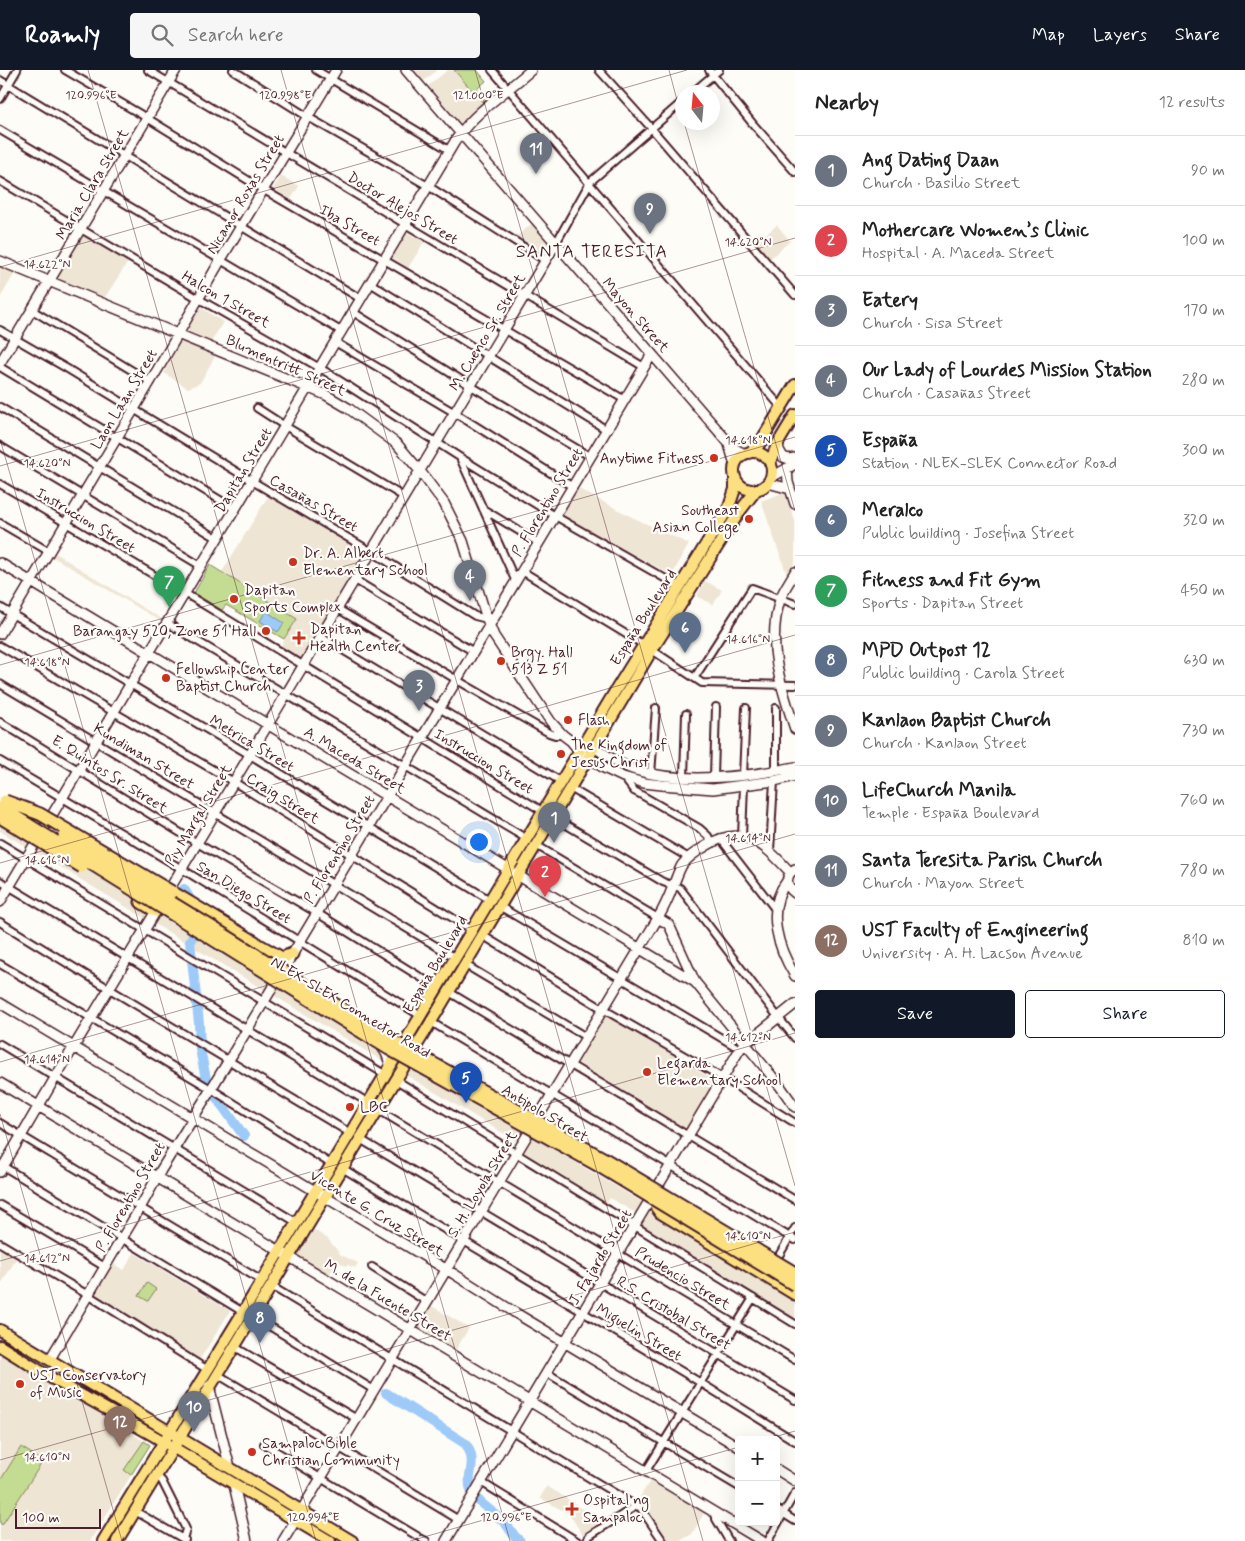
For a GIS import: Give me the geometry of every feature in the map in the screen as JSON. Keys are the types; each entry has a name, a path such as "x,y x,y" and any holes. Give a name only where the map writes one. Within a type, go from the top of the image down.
{"highway":[{"path":"2,802 40,814 282,958 292,954"},
{"name":"NLEX-SLEX Connector Road","path":"2,802 228,937 394,1041 596,1154 795,1273"},
{"name":"NLEX-SLEX Connector Road","path":"2,802 389,1049 599,1166 795,1285"},
{"path":"0,817 141,902 153,916"},
{"path":"255,942 279,976"},
{"path":"535,1123 551,1124 608,1154 795,1264"},
{"path":"654,1194 654,1205 660,1212 795,1294"}],"main road":[{"path":"747,453 759,453 770,462 772,471 769,481 757,489 744,487 739,483 735,477 735,465 740,458 747,453 758,446 795,385"},
{"path":"770,462 778,443 795,415"},
{"name":"España Boulevard","path":"514,872 527,839 548,814 566,785 648,647 680,586 729,507 733,498 735,477"},
{"name":"España Boulevard","path":"648,647 748,498 757,489"},
{"name":"España Boulevard","path":"266,1284 279,1251 350,1133 396,1080 449,992 472,930 495,903 514,872 536,845 548,814"},
{"name":"España Boulevard","path":"117,1541 156,1475 168,1445 170,1432 212,1372 266,1284 289,1257 360,1139 388,1070 438,988 482,935 495,903"},
{"name":"España Boulevard","path":"104,1541 168,1445 179,1437 209,1386 212,1372 235,1347 248,1314"},
{"path":"0,1330 352,1541"},
{"path":"0,1346 330,1541"}],"street":[{"path":"0,99 17,70"},
{"name":"Iba Street","path":"65,70 264,190 625,400"},
{"name":"Doctor Alejos Street","path":"148,70 644,367"},
{"name":"Maria Clara Street","path":"0,365 176,70"},
{"path":"233,70 308,117 428,186 546,261"},
{"path":"316,70 449,150"},
{"name":"Nicanor Roxas Street","path":"179,334 220,261 336,70"},
{"name":"Mayon Street","path":"406,70 728,442 737,450 747,453"},
{"path":"492,70 590,182 781,408"},
{"name":"Dapitan Street","path":"0,902 160,637 184,593 449,150 461,133 508,88 531,70"},
{"path":"599,70 795,296"},
{"path":"700,85 711,73 719,70"},
{"path":"711,73 752,124 795,172"},
{"path":"0,80 361,299"},
{"name":"M. Cuenco Sr. Street","path":"420,471 546,261 590,182 675,108"},
{"path":"0,130 341,331"},
{"name":"Halcon 1 Street","path":"0,181 320,368 555,516 680,586"},
{"name":"Blumentritt Street","path":"0,260 326,395 373,425 397,444 444,503 463,540 488,622 501,648 550,722 571,740 584,755 604,768 623,777 644,783 685,788 713,789 775,776 795,776"},
{"path":"370,283 607,430"},
{"path":"32,310 150,382"},
{"path":"353,312 471,386 591,457"},
{"name":"Casañas Street","path":"0,330 372,552 475,616 488,622"},
{"name":"Laon Laan Street","path":"0,634 179,334"},
{"path":"335,342 573,486"},
{"name":"P. Florentino Street","path":"50,1359 192,1117 229,1060 474,652 488,622 516,582 652,354"},
{"path":"0,365 116,438 235,509"},
{"path":"0,406 217,538"},
{"path":"257,408 404,497"},
{"name":"Mayon Street","path":"728,442 735,465"},
{"path":"778,443 783,457 795,458"},
{"path":"0,446 201,566"},
{"path":"461,458 516,582"},
{"path":"769,481 791,466"},
{"path":"791,466 790,489 795,504"},
{"name":"Piy Margal Street","path":"1,1168 110,990 420,471"},
{"path":"769,481 790,489"},
{"name":"Instruccion Street","path":"0,484 184,593 548,814 664,882 680,888 795,1038"},
{"path":"482,508 539,543"},
{"path":"0,523 48,552"},
{"name":"A. Maceda Street","path":"0,564 695,982"},
{"path":"522,571 648,647 702,683 795,685"},
{"path":"795,572 780,598 774,637 780,685 795,729"},
{"path":"355,580 474,652"},
{"path":"695,678 750,590 755,588 795,604"},
{"name":"Metrica Street","path":"0,607 250,755 621,980 742,1047"},
{"path":"338,609 549,733 563,735"},
{"path":"167,623 527,839"},
{"path":"321,637 689,858 715,840 727,837 742,837 759,842 791,874"},
{"name":"Craig Street","path":"0,646 234,782 472,930"},
{"name":"Kundiman Street","path":"0,684 586,1037"},
{"path":"714,777 716,707"},
{"path":"651,774 656,708"},
{"path":"742,837 746,708"},
{"path":"770,851 775,776 776,708"},
{"path":"684,777 686,714"},
{"name":"E. Quintos Sr. Street","path":"0,722 438,988"},
{"name":"Blumentritt Street","path":"571,740 590,745 628,768 651,774 714,777 744,781"},
{"name":"San Diego Street","path":"0,761 182,869 421,1016"},
{"name":"Blumentritt Street","path":"775,776 795,767"},
{"path":"623,777 634,791 699,828 715,840 775,909"},
{"path":"0,843 264,1001 388,1070"},
{"path":"536,845 668,924 695,982 742,1047 780,1086 795,1108"},
{"name":"S. H. Loyola Street","path":"283,1541 640,949 658,918 679,870 689,858"},
{"path":"791,874 780,892 775,909 775,920 782,951 795,976"},
{"path":"791,874 788,886 795,893"},
{"name":"Prudencio Street","path":"0,882 795,1360"},
{"name":"Antipolo Street","path":"153,916 192,930 262,972 279,976 404,1044 795,1278"},
{"path":"0,922 350,1133"},
{"path":"482,935 795,1123"},
{"path":"0,964 211,1088 331,1164"},
{"path":"262,972 270,992"},
{"name":"Antipolo Street","path":"279,976 378,1041 386,1053 388,1070"},
{"path":"449,992 795,1200"},
{"name":"Vicente G. Cruz Street","path":"0,1003 735,1445"},
{"name":"J. Fajardo Street","path":"446,1541 742,1047 795,1004"},
{"path":"431,1022 793,1238"},
{"path":"0,1044 296,1222"},
{"path":"396,1080 795,1324"},
{"name":"M. de la Fuente Street","path":"0,1083 762,1541"},
{"path":"0,1123 511,1432 640,1507 663,1541"},
{"name":"R.S. Cristobal Street","path":"360,1139 795,1400"},
{"path":"1,1168 122,1238 374,1390"},
{"name":"Miguelin Street","path":"342,1168 795,1441"},
{"path":"0,1205 105,1267"},
{"path":"773,1266 793,1238 795,1228"},
{"path":"0,1243 458,1520"},
{"path":"372,1267 427,1302"},
{"path":"646,1471 753,1298"},
{"path":"235,1347 357,1419"},
{"path":"547,1372 735,1485"},
{"path":"209,1386 230,1468"},
{"path":"264,1444 422,1538"},
{"path":"780,1471 795,1480"},
{"path":"135,1511 184,1540 186,1529 162,1481 156,1475"},
{"path":"480,1482 577,1541"},
{"path":"234,1485 247,1541"},
{"path":"768,1541 795,1494"},
{"path":"587,1541 589,1536 636,1506"},
{"path":"780,1512 795,1521"},
{"path":"716,1515 729,1541"}],"shaded area":[{"path":"414,70 437,70 424,81"},
{"path":"448,70 454,70 483,103 460,123 428,86"},
{"path":"281,176 299,186 291,199 273,189"},
{"path":"532,224 549,245 543,252 517,236"},
{"path":"777,225 790,241 765,263 751,247"},
{"path":"406,232 424,242 408,268 393,258"},
{"path":"82,235 128,262 105,297 56,278"},
{"path":"0,267 15,273 0,298"},
{"path":"200,307 223,322 211,342 187,331"},
{"path":"181,341 215,356 200,383 188,388 164,373"},
{"path":"575,487 689,544 672,575 558,514"},
{"path":"785,492 795,521 795,562 787,575 761,501"},
{"name":"Dr. A. Albert Elementary School","path":"269,495 364,552 302,659 281,646 297,619 222,572"},
{"path":"55,553 165,621 164,623 53,557"},
{"path":"705,581 722,590 713,605 697,596"},
{"path":"0,817 795,1294 795,1319 641,1226 646,1219 610,1198 605,1205 522,1155 526,1147 0,831"},
{"name":"Legarda Elementary School","path":"606,1015 715,1081 686,1130 578,1063"},
{"path":"314,1230 328,1239 341,1255 358,1263 355,1268 339,1262 328,1275 297,1257"},
{"path":"0,1249 16,1259 0,1286"},
{"path":"134,1253 230,1311 200,1359 91,1293 110,1262 124,1270"},
{"path":"432,1306 469,1328 455,1351 418,1329"},
{"path":"0,1350 150,1445 90,1541 0,1541"},
{"path":"650,1481 704,1513 692,1534 680,1541 669,1541 640,1497"},
{"name":"Ospital ng Sampaloc","path":"547,1486 577,1505 601,1525 585,1538 569,1514 540,1498"}],"green space":[{"path":"454,70 477,70 486,81 477,89 486,100 483,103"},
{"name":"Dapitan Sports Complex","path":"210,565 297,619 284,639 226,605 222,610 194,593"},
{"path":"147,1283 156,1289 148,1301 139,1296"},
{"path":"144,1441 150,1445 131,1475 124,1470"},
{"path":"21,1447 43,1461 2,1525 0,1523 0,1481"}],"water":[{"path":"266,611 284,623 278,632 260,621"}],"waterway":[{"path":"184,889 194,906"},
{"path":"199,921 190,942 200,1049 207,1084 244,1136"},
{"path":"386,1393 466,1444 470,1451 472,1464 471,1490 482,1504 505,1523 520,1541"}],"place":[{"name":"Santa Teresita Parish Church","path":"536,174"},
{"name":"Kanlaon Baptist Church","path":"650,234"},
{"name":"Anytime Fitness","path":"714,458"},
{"name":"Southeast Asian College","path":"749,519"},
{"name":"Dr. A. Albert Elementary School","path":"293,562"},
{"name":"Dapitan Sports Complex","path":"234,599"},
{"name":"Our Lady of Lourdes Mission Station","path":"470,601"},
{"name":"Fitness and Fit Gym","path":"169,607"},
{"name":"Barangay 520, Zone 51 Hall","path":"266,631"},
{"name":"Dapitan Health Center","path":"299,638"},
{"name":"Meralco","path":"685,653"},
{"name":"Brgy. Hall 513 Z 51","path":"501,661"},
{"name":"Fellowship Center Baptist Church","path":"166,678"},
{"name":"Eatery","path":"419,711"},
{"name":"Flash","path":"568,720"},
{"name":"The Kingdom of Jesus Christ","path":"561,754"},
{"name":"Ang Dating Daan","path":"554,843"},
{"name":"Mothercare Women’s Clinic","path":"545,897"},
{"name":"Legarda Elementary School","path":"647,1072"},
{"name":"España","path":"466,1103"},
{"name":"LBC","path":"350,1107"},
{"name":"MPD Outpost 12","path":"260,1343"},
{"name":"UST Conservatory of Music","path":"20,1384"},
{"name":"LifeChurch Manila","path":"194,1432"},
{"name":"UST Faculty of Engineering","path":"120,1447"},
{"name":"Sampaloc Bible Christian Community","path":"252,1452"},
{"name":"Ospital ng Sampaloc","path":"572,1509"}],"district":[{"name":"SANTA TERESITA","path":"592,251"}]}
